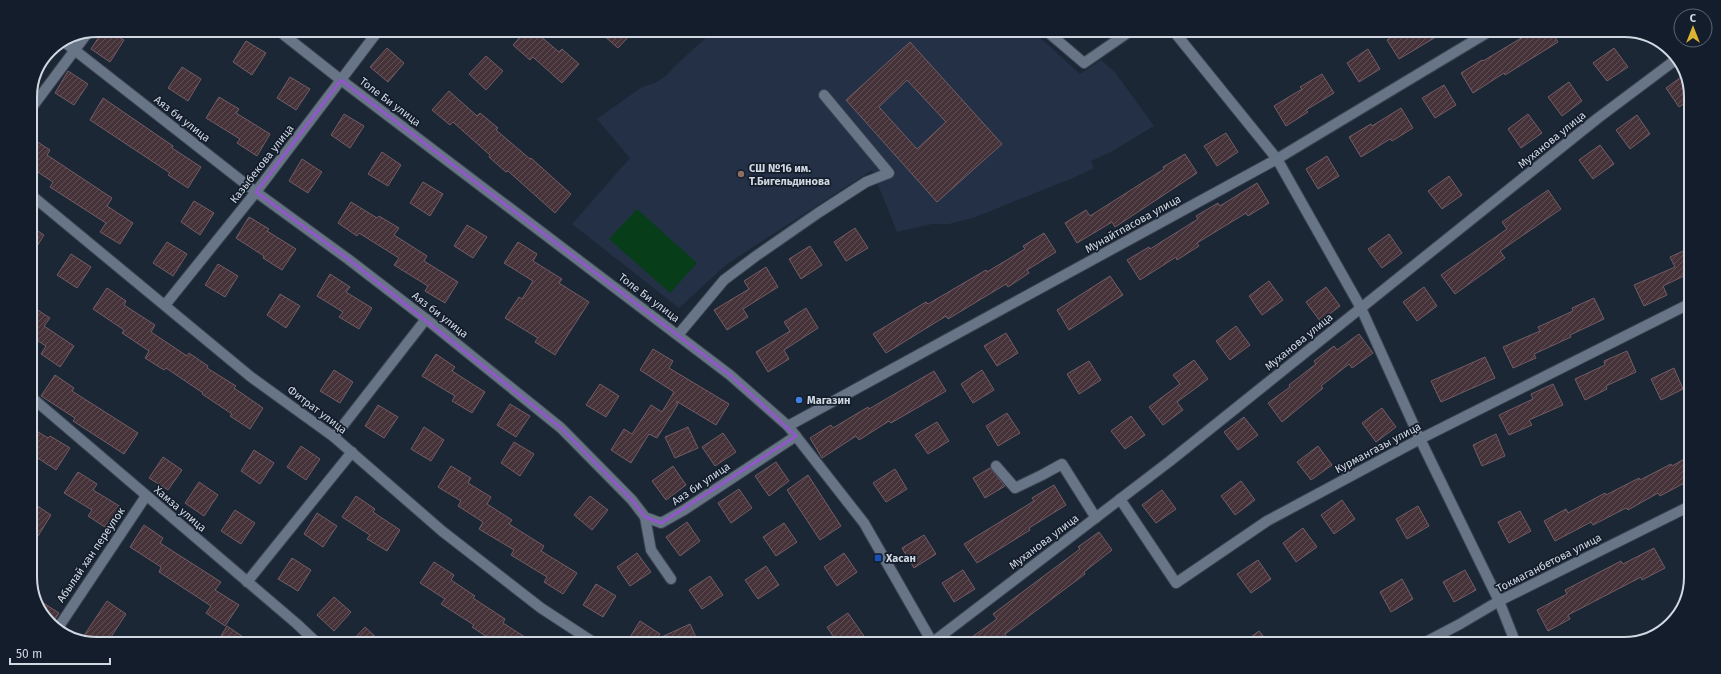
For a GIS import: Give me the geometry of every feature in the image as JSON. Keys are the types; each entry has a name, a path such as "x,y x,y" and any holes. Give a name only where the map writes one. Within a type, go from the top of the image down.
{"street":[{"name":"Толе Би улица","path":"287,37 730,375 788,426 864,523 929,637"},
{"name":"Казыбекова улица","path":"165,305 256,192 374,37"},
{"path":"1054,37 1084,63 1122,37"},
{"path":"1178,37 1277,159 1361,308 1420,440 1499,601 1513,637"},
{"name":"Мунайтпасова улица","path":"788,426 1277,159 1479,37"},
{"path":"37,101 83,39"},
{"name":"Аяз би улица","path":"68,45 256,192 348,259 426,319 560,428 632,500 645,517 661,523 684,510 796,436"},
{"name":"Муханова улица","path":"939,637 1176,456 1598,118 1673,62"},
{"path":"678,335 729,276 818,213 866,182 889,173 824,95"},
{"name":"Фитрат улица","path":"37,200 251,377 334,437 442,531 541,608 585,637"},
{"name":"Курмангазы улица","path":"1120,499 1176,583 1267,521 1420,440 1684,307"},
{"path":"334,437 426,319"},
{"name":"Хамза улица","path":"37,402 310,637"},
{"path":"247,582 352,452"},
{"path":"996,466 1015,488 1062,464 1096,518"},
{"name":"Абылай хан переулок","path":"60,625 146,496"},
{"name":"Токмаганбетова улица","path":"1435,637 1499,601 1684,509"},
{"path":"645,517 651,550 671,579"}],"highlighted area":[{"path":"341,80 730,375 796,436 661,523 645,517 632,500 561,428 348,259 256,192"}],"shaded area":[{"name":"СШ №16 им. Т.Бигельдинова","path":"707,37 1039,37 1080,74 1101,60 1115,72 1154,126 1111,152 1091,161 1094,168 1073,178 973,218 949,224 932,224 897,232 872,170 727,264 679,308 572,224 630,158 597,119 642,87 655,83 666,76"}],"green space":[{"path":"637,209 697,263 670,293 609,239"}],"building":[{"path":"99,37 119,37 124,40 110,62 91,49"},
{"path":"520,37 541,37 559,52 562,49 579,64 562,83 533,57 530,60 513,45"},
{"path":"605,37 628,37 618,48"},
{"path":"1392,37 1436,37 1399,59 1387,40"},
{"path":"1523,37 1555,37 1558,42 1505,75 1504,73 1473,93 1461,73 1482,60 1483,61"},
{"path":"246,41 266,53 252,75 233,62"},
{"path":"910,42 1002,144 937,202 846,100","holes":["907,80 946,122 917,149 879,107"]},
{"path":"387,48 404,63 388,82 370,67"},
{"path":"1614,48 1628,67 1607,81 1593,63"},
{"path":"1368,49 1380,69 1359,82 1347,63"},
{"path":"486,56 503,71 486,90 469,74"},
{"path":"182,67 201,79 188,101 168,88"},
{"path":"68,71 88,84 74,105 55,93"},
{"path":"1322,74 1334,93 1306,110 1308,112 1286,126 1274,106 1302,89 1300,87"},
{"path":"290,77 310,89 296,110 277,98"},
{"path":"1680,78 1683,85 1684,104 1679,107 1666,88"},
{"path":"1569,82 1582,101 1562,116 1548,97"},
{"path":"1444,85 1456,105 1435,118 1422,98"},
{"path":"449,91 477,116 480,113 498,128 496,130 530,159 531,158 571,194 555,213 508,171 506,172 489,157 490,155 453,122 450,125 432,110"},
{"path":"219,97 239,109 236,113 270,134 257,156 237,143 240,139 206,118"},
{"path":"103,98 201,167 188,188 168,175 170,173 90,120"},
{"path":"1401,108 1413,128 1392,141 1390,139 1361,157 1349,137 1371,124 1372,126"},
{"path":"344,114 364,126 350,148 331,135"},
{"path":"1528,114 1542,133 1521,148 1508,129"},
{"path":"1637,115 1650,134 1630,149 1616,130"},
{"path":"1226,133 1238,152 1217,166 1204,146"},
{"path":"37,142 50,150 47,155 112,198 107,206 133,223 120,244 100,232 106,223 50,187 53,182 37,172"},
{"path":"1600,145 1614,164 1593,179 1579,160"},
{"path":"382,152 401,165 388,186 368,174"},
{"path":"1185,154 1197,173 1115,227 1112,222 1077,243 1065,223 1086,210 1090,216"},
{"path":"1327,156 1339,176 1318,189 1306,169"},
{"path":"302,159 322,172 308,193 289,181"},
{"path":"1449,176 1462,195 1442,209 1428,191"},
{"path":"423,182 443,194 430,216 410,203"},
{"path":"1257,183 1269,203 1248,216 1246,213 1197,243 1199,246 1177,260 1176,257 1140,280 1127,260 1149,247 1150,249 1198,219 1196,216 1218,203 1220,206"},
{"path":"1548,190 1561,209 1500,251 1505,258 1455,294 1441,275 1507,229 1502,222"},
{"path":"194,201 214,213 200,235 181,222"},
{"path":"351,202 377,218 379,216 399,228 394,235 427,256 424,261 458,282 445,303 425,291 428,286 394,265 399,258 359,233 357,236 338,223"},
{"path":"249,217 269,229 267,231 296,249 282,270 263,258 264,256 236,238"},
{"path":"467,225 487,237 473,258 454,246"},
{"path":"855,228 868,248 846,261 834,242"},
{"path":"37,230 44,235 37,246"},
{"path":"1044,233 1056,252 1027,270 1029,273 1008,287 1006,284 948,319 946,316 886,353 873,334 926,302 928,304 986,270 987,272 1025,249 1023,246"},
{"path":"1389,234 1402,253 1382,268 1368,249"},
{"path":"167,242 187,254 173,276 153,263"},
{"path":"518,242 537,254 533,261 562,279 559,283 589,302 555,355 535,342 538,338 505,318 519,297 522,299 533,281 504,263"},
{"path":"810,246 822,265 801,279 789,259"},
{"path":"1684,251 1684,276 1663,286 1667,295 1644,306 1634,285 1675,267 1670,257"},
{"path":"71,254 91,267 77,288 57,275"},
{"path":"218,264 238,276 225,297 205,285"},
{"path":"766,267 778,287 743,309 748,317 727,330 714,310 749,289 744,281"},
{"path":"330,274 350,287 346,292 372,308 359,329 339,317 343,312 317,296"},
{"path":"1110,276 1123,295 1069,330 1057,310"},
{"path":"1269,281 1283,300 1262,315 1249,296"},
{"path":"1326,287 1340,306 1320,321 1306,302"},
{"path":"1424,287 1437,306 1417,321 1403,302"},
{"path":"107,288 126,301 124,305 155,325 151,332 187,356 189,353 208,366 207,368 236,386 234,388 263,408 250,429 230,416 232,414 202,394 203,393 166,368 164,370 145,358 149,351 122,333 124,330 93,309"},
{"path":"280,294 300,306 286,328 267,315"},
{"path":"1594,298 1604,319 1570,335 1571,337 1534,354 1536,358 1513,368 1503,347 1540,331 1538,327 1573,311 1572,308"},
{"path":"806,308 818,328 784,350 789,359 768,372 756,352 790,331 784,322"},
{"path":"37,310 50,318 44,326 74,346 60,367 41,354 46,346 37,340"},
{"path":"1236,326 1250,345 1230,360 1216,341"},
{"path":"1006,333 1018,353 997,366 984,346"},
{"path":"1359,334 1373,353 1352,368 1349,364 1321,386 1323,388 1282,422 1268,403 1290,387 1289,385 1316,364 1314,361 1334,346 1337,350"},
{"path":"653,349 673,361 669,368 729,404 716,425 676,401 678,404 657,438 649,434 631,463 611,450 624,429 632,434 651,405 662,412 674,392 640,370"},
{"path":"1627,351 1636,372 1606,386 1607,389 1585,400 1575,379 1605,365 1604,361"},
{"path":"436,354 455,367 452,371 485,392 472,413 452,401 455,396 422,376"},
{"path":"1485,357 1495,378 1441,402 1431,381"},
{"path":"1194,360 1208,379 1177,402 1183,410 1163,425 1149,407 1180,384 1173,375"},
{"path":"1089,361 1101,380 1079,394 1067,374"},
{"path":"1674,368 1683,389 1661,400 1651,379"},
{"path":"334,370 353,382 340,403 320,391"},
{"path":"982,370 994,390 973,403 961,384"},
{"path":"934,371 946,391 891,423 889,421 859,440 856,436 822,458 810,438 831,425 833,428 868,407 869,409"},
{"path":"55,375 74,388 72,391 138,433 124,454 73,421 75,418 41,396"},
{"path":"600,384 619,396 606,417 586,405"},
{"path":"1553,384 1563,405 1529,420 1532,425 1509,435 1499,415 1533,399 1531,394"},
{"path":"510,404 530,416 516,437 497,425"},
{"path":"378,405 398,417 384,438 365,426"},
{"path":"1382,408 1396,427 1376,442 1362,423"},
{"path":"1007,413 1020,433 998,446 986,426"},
{"path":"1131,416 1145,435 1125,449 1111,431"},
{"path":"1244,417 1258,435 1238,450 1224,432"},
{"path":"937,422 949,441 928,454 915,435"},
{"path":"424,427 444,440 431,461 411,449"},
{"path":"688,427 698,448 675,458 665,437"},
{"path":"37,431 48,438 50,436 70,448 56,470 37,458"},
{"path":"723,433 736,452 715,466 702,447"},
{"path":"1496,434 1505,456 1482,466 1473,445"},
{"path":"514,442 534,454 520,476 501,463"},
{"path":"301,446 320,459 306,480 287,467"},
{"path":"1318,446 1332,465 1311,480 1297,462"},
{"path":"254,450 274,463 260,484 241,471"},
{"path":"163,457 182,470 168,490 149,478"},
{"path":"1684,459 1684,483 1660,496 1658,493 1628,510 1626,508 1593,525 1591,522 1555,541 1544,521 1566,509 1568,513 1605,493 1606,495 1671,464 1672,466"},
{"path":"776,462 789,481 769,496 755,476"},
{"path":"451,466 471,478 468,483 491,497 487,504 512,520 509,524 544,546 541,551 577,573 563,594 544,582 547,577 511,555 514,550 479,529 483,522 458,506 461,501 438,487"},
{"path":"673,466 686,485 666,500 652,481"},
{"path":"990,468 1005,486 985,498 973,478"},
{"path":"895,469 907,489 886,502 873,483"},
{"path":"78,472 97,484 93,490 121,507 108,529 88,516 92,510 64,493"},
{"path":"808,475 841,526 820,540 787,490"},
{"path":"1241,481 1255,500 1235,515 1221,496"},
{"path":"199,482 218,495 204,516 185,503"},
{"path":"1054,485 1066,505 1029,528 1030,530 977,563 964,544 1034,501 1032,498"},
{"path":"739,489 752,508 731,523 718,503"},
{"path":"1162,490 1176,509 1156,523 1142,505"},
{"path":"356,496 375,509 373,512 400,530 387,551 367,539 370,535 342,517"},
{"path":"590,496 608,510 592,530 574,515"},
{"path":"1342,500 1355,519 1334,534 1321,515"},
{"path":"37,506 51,515 37,535"},
{"path":"1418,506 1429,526 1407,539 1396,519"},
{"path":"235,510 255,523 241,544 221,531"},
{"path":"1520,511 1531,531 1509,543 1498,522"},
{"path":"317,513 337,526 323,547 304,534"},
{"path":"687,522 700,541 680,556 666,537"},
{"path":"784,523 797,542 776,556 763,537"},
{"path":"144,525 163,538 160,543 221,582 215,590 239,605 225,626 206,613 211,606 159,572 161,567 130,547"},
{"path":"1303,528 1317,547 1296,562 1283,543"},
{"path":"1099,532 1112,550 1084,572 1085,574 1005,634 1007,637 972,637 997,619 993,614 1080,549 1078,547"},
{"path":"924,535 936,554 914,568 902,548"},
{"path":"1654,548 1665,568 1642,580 1641,577 1568,615 1570,619 1548,631 1537,610 1567,594 1565,590 1621,561 1623,564"},
{"path":"637,553 651,572 630,586 617,567"},
{"path":"844,553 857,572 837,586 824,567"},
{"path":"292,558 311,570 298,591 278,579"},
{"path":"1258,560 1271,579 1251,593 1237,574"},
{"path":"434,562 454,575 451,580 475,596 473,598 505,619 503,623 525,637 487,637 472,627 474,625 441,604 445,599 420,583"},
{"path":"766,566 779,585 758,599 745,580"},
{"path":"963,570 975,589 954,602 942,583"},
{"path":"1465,570 1476,590 1454,602 1443,582"},
{"path":"710,576 723,595 702,609 689,590"},
{"path":"1402,579 1413,599 1391,612 1380,592"},
{"path":"596,584 616,596 603,617 583,605"},
{"path":"334,597 351,612 334,631 317,615"},
{"path":"107,601 126,614 111,637 84,635"},
{"path":"43,603 59,613 55,619 49,614"},
{"path":"848,613 865,637 834,637 827,627"},
{"path":"640,621 660,634 658,637 630,637"},
{"path":"690,624 696,637 662,637"},
{"path":"227,626 243,637 220,637"},
{"path":"365,627 376,637 356,637"},
{"path":"1259,631 1264,637 1251,637"}],"place":[{"name":"СШ №16 им. Т.Бигельдинова","path":"741,174"},
{"name":"Магазин","path":"799,400"},
{"name":"Хасан","path":"878,558"}]}
